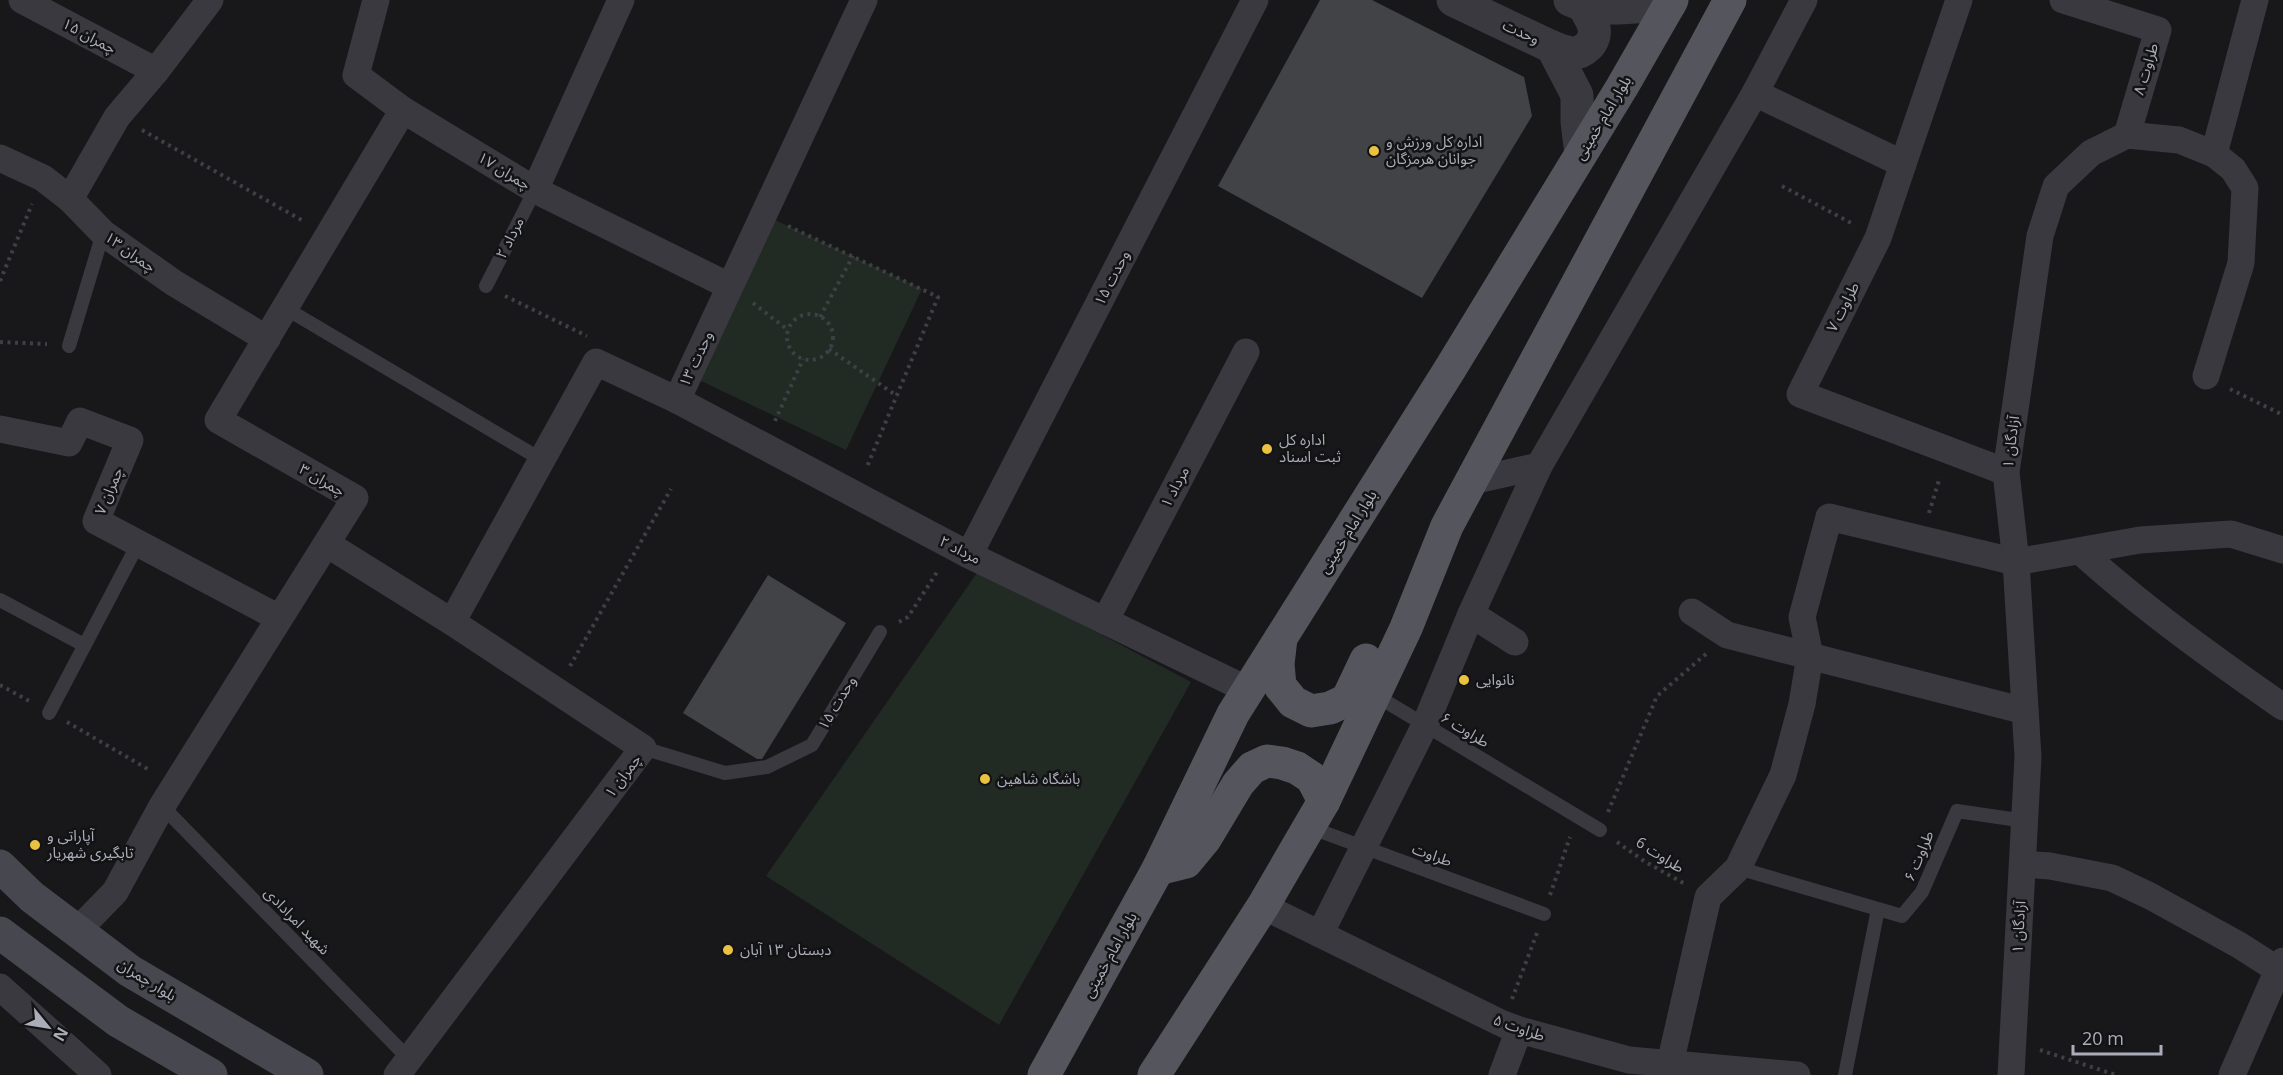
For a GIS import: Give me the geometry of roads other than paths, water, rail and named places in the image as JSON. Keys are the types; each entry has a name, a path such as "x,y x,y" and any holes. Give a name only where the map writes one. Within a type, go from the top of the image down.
{"main road":[{"path":"1282,636 1278,664 1280,686 1293,702 1311,711 1330,708 1347,700 1380,631 1447,526 1472,481 1730,0"},
{"name":"بلوار امام خمینی","path":"1044,1075 1158,869 1233,714 1450,369 1671,2"},
{"path":"1154,1075 1263,906 1316,814 1406,628 1447,526"},
{"path":"1158,869 1186,862 1205,839 1238,784 1252,768 1267,761 1297,768 1312,778 1316,814"},
{"name":"بلوار چمران","path":"0,866 32,897 130,971 307,1075"},
{"path":"32,897 1,936 118,1021 211,1075"}],"street":[{"name":"چمران ۱۵","path":"22,0 156,72"},
{"path":"70,199 117,117 156,72 210,0"},
{"name":"چمران ۱۷","path":"376,0 357,75 403,110 535,189 729,286"},
{"path":"535,189 621,0"},
{"name":"وحدت ۱۳","path":"542,460 596,362 676,400 864,0"},
{"name":"وحدت ۱۵","path":"969,555 1255,0"},
{"name":"وحدت","path":"1453,0 1552,47 1577,95 1577,122 1581,154"},
{"path":"1320,934 1425,725 1471,614 1539,466 1755,93 1803,0"},
{"name":"طراوت ۷","path":"1959,0 1878,238 1800,394 2006,472"},
{"name":"طراوت ۸","path":"2063,0 2158,30 2127,135"},
{"path":"2214,154 2255,0"},
{"path":"1577,3 1619,8 1671,2"},
{"path":"1552,47 1570,53 1580,52 1590,45 1595,35 1594,26 1577,3"},
{"path":"1755,93 1903,164"},
{"name":"چمران ۳","path":"77,931 115,892 169,795 355,498 218,420 403,110"},
{"path":"2127,135 2179,140 2214,154 2233,169 2245,188 2241,263 2206,376"},
{"name":"آزادگان ۱","path":"2011,1075 2028,757 2016,562 2006,472 2040,236 2056,186 2091,153 2127,135"},
{"name":"چمران ۱۳","path":"0,158 43,178 70,199 103,233 174,283 267,339"},
{"name":"مرداد ۱","path":"1105,621 1246,352"},
{"name":"مرداد ۲","path":"676,400 969,555 1248,690"},
{"name":"چمران ۷","path":"0,429 69,443 80,421 130,440 96,521 279,618"},
{"path":"452,622 542,460"},
{"path":"1472,481 1539,466"},
{"path":"1670,1064 1708,897 1738,868 1783,775 1802,704 1810,656 1802,617 1829,517 2016,562 2140,540 2231,534 2283,550"},
{"name":"چمران ۱","path":"327,544 452,622 643,748 403,1067"},
{"path":"2080,551 2122,588 2213,657 2283,706"},
{"path":"1692,612 1727,635 2025,711"},
{"path":"1471,614 1515,642"},
{"path":"2023,864 2050,866 2112,878 2280,966 2232,1075"},
{"name":"طراوت ۵","path":"1263,906 1519,1030 1629,1060 1729,1072 1797,1075"},
{"path":"0,987 98,1075"},
{"path":"1502,1075 1519,1030"}],"lane":[{"name":"مرداد ۲","path":"486,286 535,189"},
{"path":"69,346 103,233"},
{"path":"285,308 542,460"},
{"path":"49,712 139,542"},
{"path":"0,600 84,645"},
{"name":"وحدت ۱۵","path":"643,748 725,772 767,767 812,745 880,632"},
{"name":"طراوت ۶","path":"1375,695 1600,830"},
{"name":"شهید امرادادی","path":"169,795 403,1067"},
{"name":"طراوت ۶","path":"1738,868 1902,916 1922,892 1957,811 2025,821"},
{"name":"طراوت","path":"1316,814 1363,848 1544,914"},
{"path":"1845,1075 1878,909"}],"place":[{"name":"اداره کل ورزش و جوانان هرمزگان","path":"1374,151"},
{"name":"اداره کل ثبت اسناد","path":"1267,449"},
{"name":"نانوایی","path":"1464,680"},
{"name":"باشگاه شاهین","path":"985,779"},
{"name":"آپاراتی و تابگیری شهریار","path":"35,845"},
{"name":"دبستان ۱۳ آبان","path":"728,950"}]}
